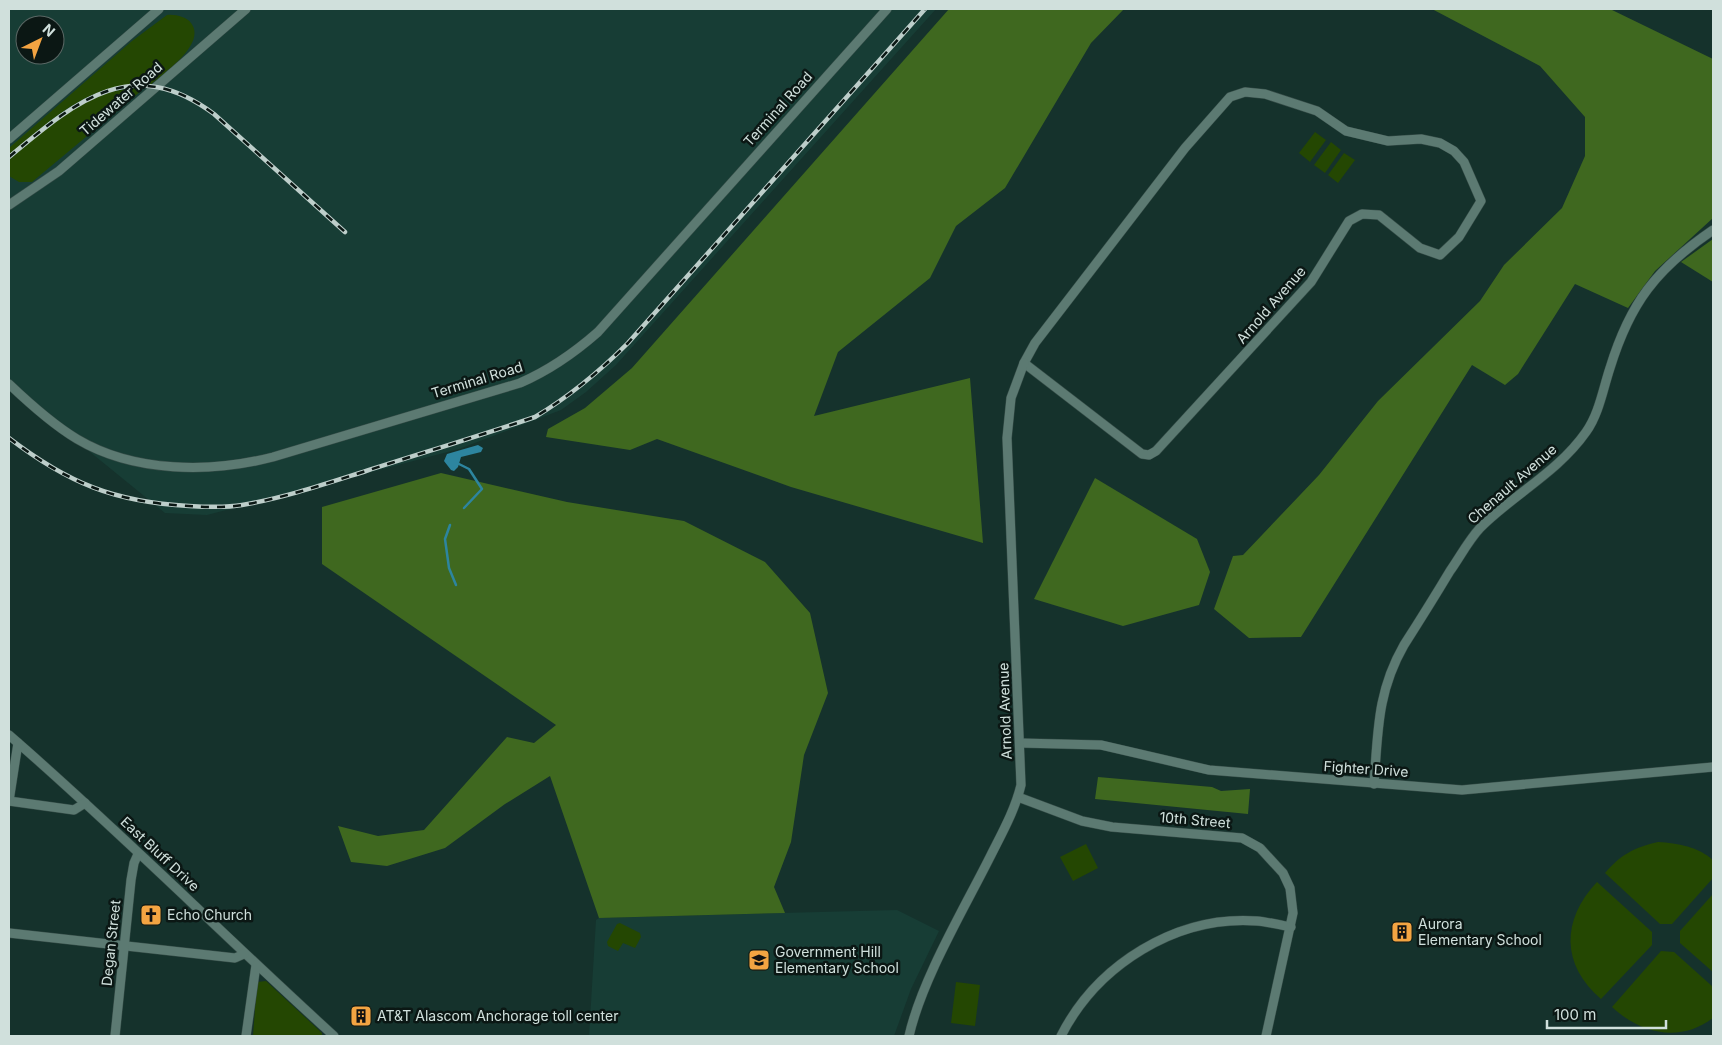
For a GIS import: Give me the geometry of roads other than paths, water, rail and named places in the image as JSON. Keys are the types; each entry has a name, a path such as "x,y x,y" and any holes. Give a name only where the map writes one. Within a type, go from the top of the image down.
{"street":[{"path":"9,139 158,9"},
{"name":"Tidewater Road","path":"9,205 60,170 246,9"},
{"name":"Terminal Road","path":"9,384 56,426 101,451 153,464 202,469 231,466 265,459 520,383 559,364 575,353 598,332 887,9"},
{"name":"Arnold Avenue","path":"909,1036 912,1022 935,967 1018,797 1020,785 1020,743 1007,438 1011,398 1024,363 1035,344 1185,148 1230,97 1246,92 1265,94 1317,111 1346,131 1388,141 1421,139 1440,143 1454,151 1464,162 1481,201 1459,237 1440,255 1420,248 1379,215 1362,214 1349,221 1311,282 1156,452 1149,455 1142,454 1024,363"},
{"name":"Chenault Avenue","path":"1374,784 1383,690 1404,645 1470,540 1498,512 1560,462 1587,431 1598,408 1624,325 1637,304 1650,284 1666,266 1713,230"},
{"name":"East Bluff Drive","path":"9,735 85,803 244,954 334,1036"},
{"path":"18,743 9,801 74,810 85,803"},
{"name":"Fighter Drive","path":"1020,743 1101,745 1209,770 1462,790 1713,767"},
{"name":"10th Street","path":"1018,797 1082,821 1112,827 1242,838 1260,848 1283,873 1290,888 1292,904 1291,927 1266,1036"},
{"name":"Degan Street","path":"115,1036 134,863 138,854"},
{"path":"1061,1036 1087,996 1109,973 1136,953 1162,940 1188,930 1214,924 1256,921 1291,927"},
{"path":"9,933 235,958 244,954"},
{"path":"246,1036 256,965"}],"water":[{"path":"478,445 483,448 481,452 461,457 458,467 454,471 444,461 447,454"}],"waterway":[{"path":"459,464 469,469 482,489 464,508"},
{"path":"450,525 445,539 449,568 456,585"}],"railway":[{"path":"9,438 51,467 72,478 115,495 162,504 222,507 273,499 535,417 584,383 628,343 925,9"},
{"path":"9,157 33,137 81,103 105,92 130,86 156,87 184,96 214,114 345,232"}],"place":[{"name":"Echo Church","path":"151,915"},
{"name":"Aurora Elementary School","path":"1402,932"},
{"name":"Government Hill Elementary School","path":"759,960"},
{"name":"AT&T Alascom Anchorage toll center","path":"361,1016"}]}
